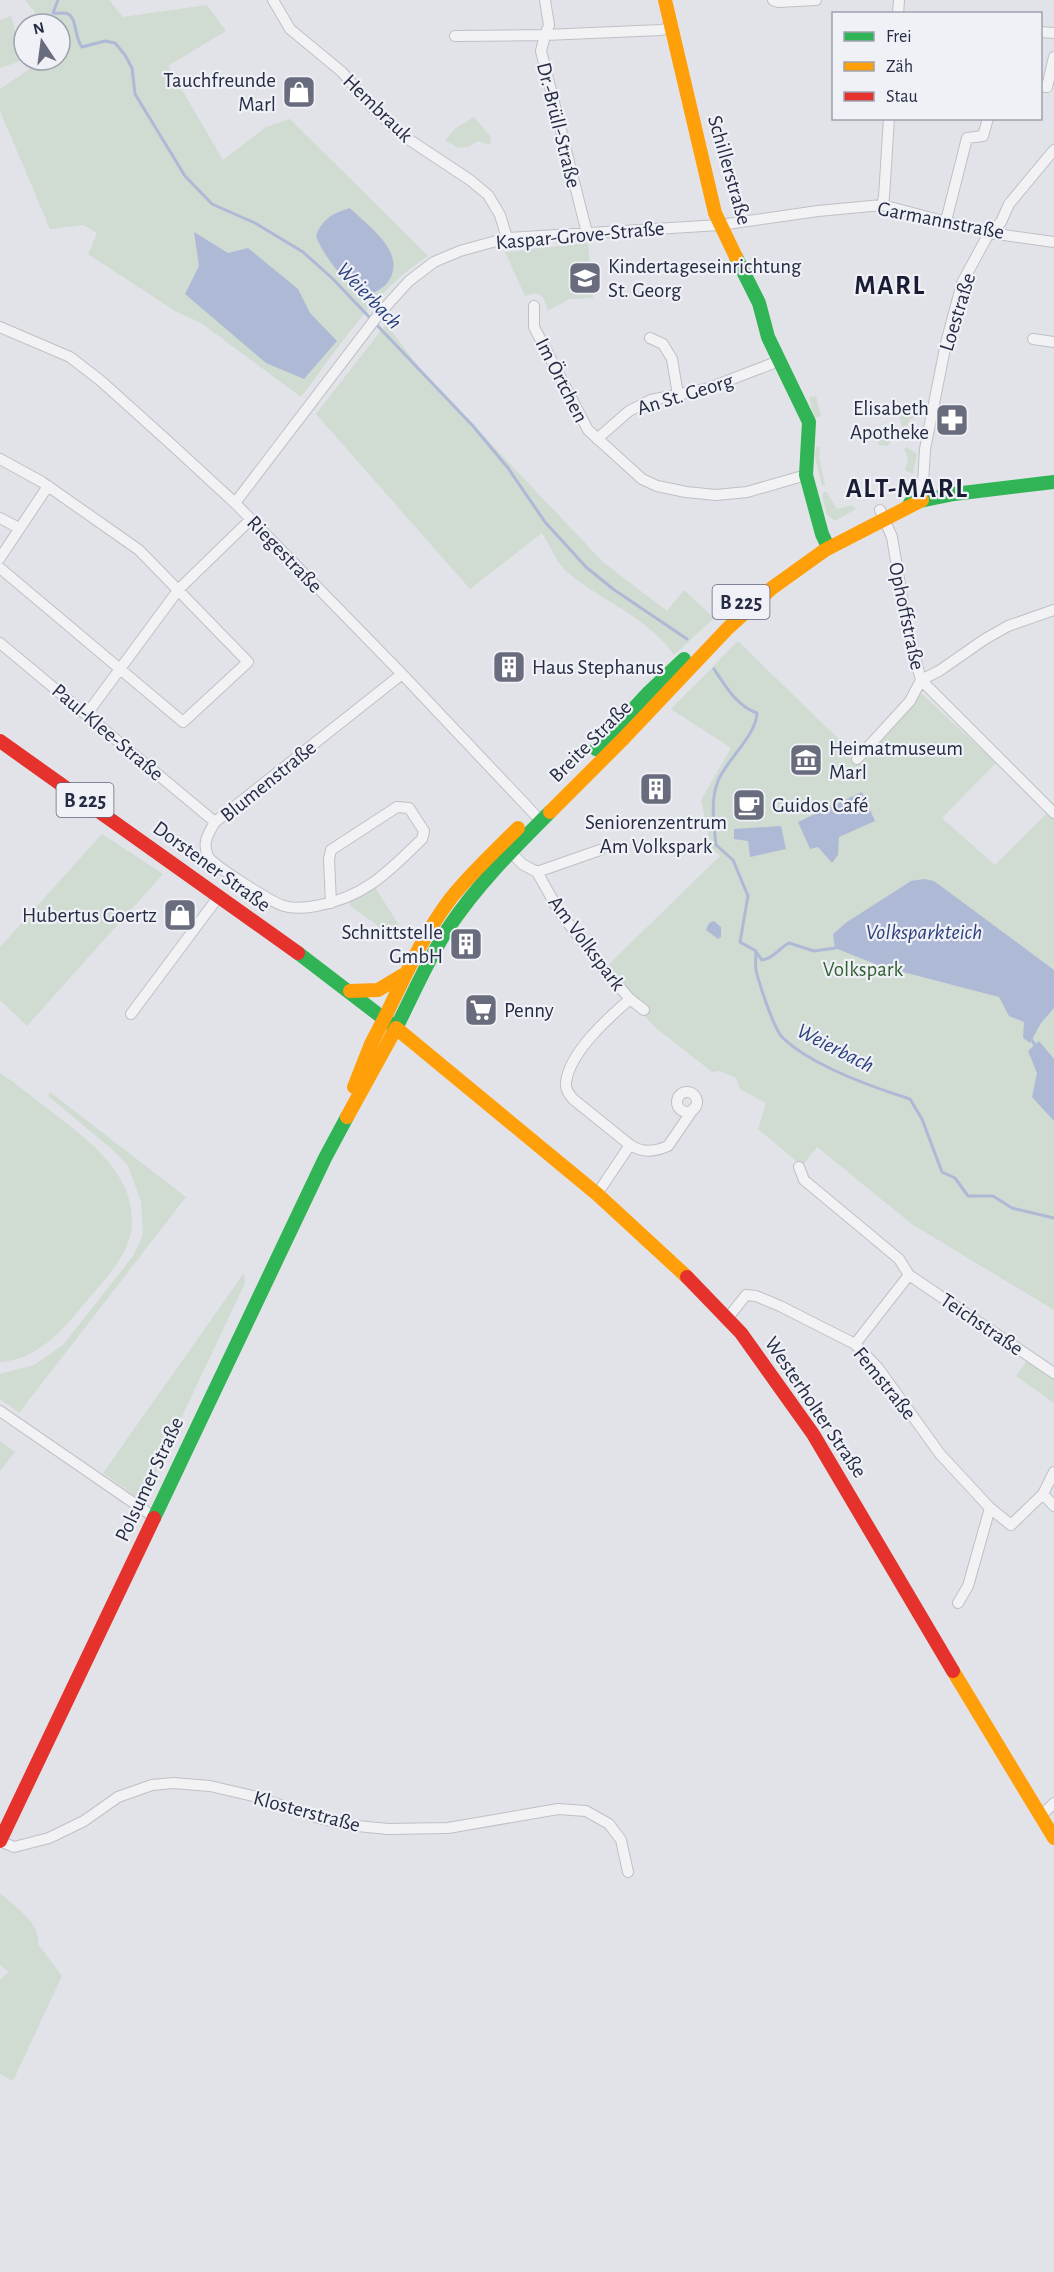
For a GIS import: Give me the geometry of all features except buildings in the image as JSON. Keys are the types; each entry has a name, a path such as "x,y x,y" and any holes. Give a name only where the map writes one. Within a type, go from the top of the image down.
{"main road":[{"name":"Schillerstraße","path":"665,0 714,209 759,303 768,337 809,422 806,475 826,543"},
{"name":"B 225","path":"922,500 989,489 1054,482"},
{"name":"Breite Straße","path":"396,1028 456,917 507,848 537,816 598,764 757,602 826,543 882,514 922,500"},
{"name":"Dorstener Straße","path":"0,741 255,922 350,991 396,1028"},
{"name":"Breite Straße","path":"384,1019 406,972 444,908 467,880 507,848"},
{"path":"350,991 368,993 380,991 390,986 406,972"},
{"name":"Polsumer Straße","path":"337,1135 364,1061 384,1019"},
{"name":"Polsumer Straße","path":"1,1835 337,1135 396,1028"},
{"name":"Westerholter Straße","path":"396,1028 597,1194 665,1255 741,1333 813,1434 1054,1838"}],"street":[{"name":"Hembrauk","path":"273,0 290,29 342,72 372,107 395,128 488,195 500,215 507,238"},
{"path":"545,0 549,25 545,35 661,30 672,27"},
{"path":"773,0 778,2 816,0"},
{"name":"Dr.-Brüll-Straße","path":"455,36 545,35 541,51 587,232"},
{"path":"1042,86 1047,87 1054,57"},
{"path":"882,205 889,120"},
{"path":"946,221 967,138 983,136 987,120"},
{"name":"Loestraße","path":"922,500 925,449 946,343 962,284 989,233 1002,222 1009,204 1054,150"},
{"name":"Garmannstraße","path":"720,225 818,211 882,205 989,233 1054,242"},
{"name":"Kaspar-Grove-Straße","path":"235,503 310,407 367,328 409,282 434,262 460,251 507,238 720,225"},
{"name":"Im Örtchen","path":"534,306 534,327 588,430 642,479 657,486 716,495 747,492 806,475"},
{"name":"Riegestraße","path":"0,327 70,357 235,503 537,816"},
{"path":"650,338 663,344 672,359 678,395"},
{"path":"1034,339 1054,342"},
{"name":"An St. Georg","path":"597,439 629,411 651,400 715,386 779,361"},
{"path":"0,459 48,486 139,549 248,662 183,722 0,568"},
{"path":"0,558 48,486"},
{"name":"Ophoffstraße","path":"882,514 891,537 907,627 921,680 1053,809"},
{"path":"0,518 20,528"},
{"path":"86,715 179,589 251,519"},
{"path":"857,759 910,701 921,680 1008,626 1054,610"},
{"name":"Paul-Klee-Straße","path":"0,643 215,822"},
{"name":"Blumenstraße","path":"331,903 329,859 331,850 397,807 409,808 424,831 422,839 376,882 355,895 331,903 297,908 282,906 219,867 209,858 205,846 206,836 215,822 402,674"},
{"name":"Am Volkspark","path":"507,848 522,864 537,872 559,911 630,999 644,1010"},
{"name":"Am Volkspark","path":"537,872 600,850"},
{"path":"131,1014 219,896"},
{"path":"630,999 584,1045 566,1082 567,1091 573,1099 630,1145 647,1152 668,1146 694,1108"},
{"path":"597,1194 630,1145"},
{"name":"Teichstraße","path":"799,1167 804,1180 899,1259 909,1275 1054,1373"},
{"path":"855,1344 909,1275"},
{"name":"Femstraße","path":"727,1319 746,1295 751,1294 855,1344 878,1368 940,1454 990,1508 1011,1525 1042,1494"},
{"path":"0,1411 154,1516"},
{"path":"1054,1472 1042,1494 1054,1506"},
{"path":"958,1603 968,1586 990,1508"},
{"name":"Klosterstraße","path":"1,1835 14,1847 49,1838 84,1821 118,1797 152,1785 210,1786 253,1796 347,1825 388,1829 448,1828 558,1809 586,1811 609,1824 621,1839 628,1872"},
{"path":"1040,1817 1054,1803"}],"green space":[{"path":"25,0 109,0 123,17 207,5 226,31 168,66 223,160 266,127 290,119 428,256 409,270 374,303 301,397 201,323 175,311 88,254 97,233 83,225 50,229 0,111 0,89 25,72 72,72 72,12 35,12"},
{"path":"11,16 12,19 12,64 0,68 0,20"},
{"path":"474,117 491,137 490,145 478,141 468,147 458,148 445,140 456,128"},
{"path":"588,243 593,298 570,299 547,311 541,296 534,293 525,296 505,252"},
{"path":"386,324 422,371 603,562 667,611 684,590 714,618 674,655 651,630 567,572 542,533 470,589 316,414"},
{"path":"816,396 821,416 814,418 809,397"},
{"path":"915,410 921,411 920,414 909,421 907,426 902,427 899,414 909,414"},
{"path":"892,432 894,435 888,446 879,445 877,441 885,433"},
{"path":"816,446 820,447 819,456 825,485 822,486 815,457"},
{"path":"907,447 917,454 913,474 905,470 908,459 904,449"},
{"path":"827,492 837,509 852,505 856,509 835,521 827,515 822,495"},
{"name":"Volkspark","path":"738,641 856,756 921,693 996,763 942,818 995,865 1048,812 1054,819 1054,1310 913,1225 817,1147 802,1166 758,1129 766,1103 740,1089 736,1078 720,1071 712,1072 656,1028 641,1012 646,1007 606,967 720,856 711,847 701,800 731,748 671,709"},
{"path":"102,834 163,874 27,1026 0,1000 0,947"},
{"path":"374,886 399,925 383,935 377,925 350,906 350,901"},
{"path":"0,1073 78,1133 107,1160 119,1176 132,1212 131,1232 124,1252 112,1271 75,1314 57,1334 37,1350 14,1360 0,1362"},
{"path":"50,1092 186,1197 19,1413 0,1399 0,1374 34,1365 63,1345 133,1256 143,1235 141,1201 128,1166 114,1151 48,1096"},
{"path":"244,1273 245,1283 142,1501 103,1473"},
{"path":"1028,1359 1054,1377 1054,1403 1016,1376"},
{"path":"0,1441 15,1452 0,1471"},
{"path":"0,1893 31,1922 38,1937 38,1944 62,1976 13,2081 0,2074 0,1980 9,1972 0,1965"}],"water":[{"path":"350,208 384,241 393,261 393,271 388,282 368,297 353,287 338,271 324,253 316,236 321,225 329,218"},
{"path":"194,232 228,253 248,248 298,289 310,313 337,341 304,379 266,363 185,294 199,266"},
{"path":"862,792 875,821 839,837 838,855 832,863 818,847 810,849 798,822"},
{"path":"781,826 786,849 750,857 748,841 734,839 734,829"},
{"name":"Volksparkteich","path":"924,879 934,881 1054,970 1054,1008 1041,1023 1030,1043 1023,1038 1024,1022 1009,1016 999,997 880,966 835,948 833,934 847,922 911,881"},
{"path":"714,921 721,927 721,937 718,939 706,930 709,923"},
{"path":"1039,1041 1054,1059 1054,1121 1032,1097 1037,1073 1028,1051"}],"waterway":[{"name":"Weierbach","path":"58,0 53,13 67,13 71,16 82,47 105,41 115,43 125,55 132,68 135,94 185,176 212,204 255,223 303,252 333,279 473,426 508,468 545,522 586,567 613,589 687,639"},
{"name":"Weierbach","path":"714,669 738,701 757,713 747,739 718,781 713,805 714,821 716,845 733,860 748,896 740,942 756,951 758,976 767,1006 779,1033 810,1058 861,1082 910,1099 922,1119 942,1172 955,1178 968,1196 993,1196 1012,1208 1054,1218"},
{"path":"756,952 762,960 769,958 789,943 814,951 835,948"},
{"path":"1032,1040 1035,1045"}],"traffic: fast":[{"path":"736,257 759,303 768,337 809,422 806,475 822,534 828,547"},
{"path":"910,503 954,494 1054,482"},
{"path":"596,749 649,692 684,659"},
{"path":"298,953 396,1028 433,954 458,914 496,868 550,812"},
{"path":"154,1518 325,1158 347,1117"}],"traffic: slow":[{"path":"665,0 715,213 736,257"},
{"path":"550,812 728,628 772,588 825,550 922,500"},
{"path":"384,1019 414,957 441,912 483,862 518,828"},
{"path":"350,991 378,990 403,975"},
{"path":"354,1087 371,1044 384,1019"},
{"path":"347,1117 396,1028 597,1194 687,1277"},
{"path":"953,1671 1054,1838"}],"traffic: jam":[{"path":"0,741 298,953"},
{"path":"687,1277 741,1333 813,1434 953,1671"},
{"path":"0,1841 154,1518"}],"place":[{"name":"Tauchfreunde Marl","path":"299,92"},
{"name":"Kindertageseinrichtung St. Georg","path":"585,278"},
{"name":"Elisabeth Apotheke","path":"952,420"},
{"name":"Haus Stephanus","path":"509,667"},
{"name":"Heimatmuseum Marl","path":"806,760"},
{"name":"Seniorenzentrum Am Volkspark","path":"656,789"},
{"name":"Guidos Café","path":"749,805"},
{"name":"Hubertus Goertz","path":"180,915"},
{"name":"Schnittstelle GmbH","path":"466,944"},
{"name":"Penny","path":"481,1010"}],"district":[{"name":"MARL","path":"890,285"},
{"name":"ALT-MARL","path":"907,488"}]}
